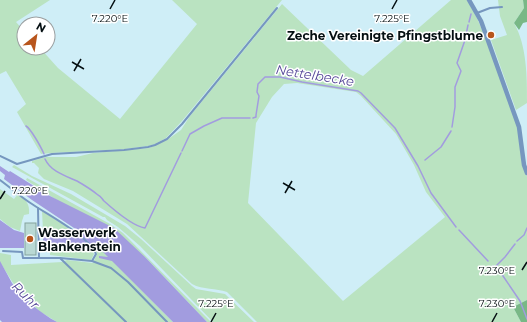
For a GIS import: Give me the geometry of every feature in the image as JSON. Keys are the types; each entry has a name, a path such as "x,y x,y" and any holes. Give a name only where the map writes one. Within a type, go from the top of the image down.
{"street":[{"path":"469,0 489,41 519,127 524,165 527,172"}],"lane":[{"path":"477,14 490,8 502,7"},
{"path":"0,156 17,164 52,154 130,150 148,147 161,142 173,134 182,124 277,8"},
{"path":"0,180 38,208 72,230 93,248 96,254 92,261"},
{"path":"38,208 39,258"},
{"path":"4,251 22,252 23,258 60,258 92,261 111,268 128,282 167,322"},
{"path":"60,258 126,322"}],"green space":[{"path":"0,0 50,0 25,16 16,16 16,56 47,56 58,68 120,119 197,24 172,0 282,0 182,121 166,138 148,146 125,149 41,154 17,112 26,104 6,71 0,74"},
{"path":"451,0 467,0 477,18 492,54 518,129 527,177 527,300 513,307 521,322 257,322 227,292 192,284 127,224 73,191 44,179 38,173 39,168 32,163 32,161 46,157 76,157 93,153 149,148 167,140 181,130 190,116 282,4 351,70 363,76","holes":["297,83 356,92 396,134 414,165 426,192 445,217 343,301 248,203 256,123 272,97 284,84"]},
{"path":"498,0 523,0 524,8 514,23 522,42 524,52 527,103 516,110 491,40 507,35 500,16"},
{"path":"523,0 527,0 527,22 523,23 519,30 514,23 524,8"},
{"path":"14,165 32,176 71,194 125,226 196,289 225,294 254,322 213,322 140,246 118,227 105,217 12,167"},
{"path":"27,178 110,224 123,233 211,322 207,322 146,258 26,180"},
{"path":"0,189 14,199 18,194 28,205 29,214 24,215 20,231 10,227 0,219"},
{"path":"42,211 70,229 71,231 43,231"},
{"path":"50,247 91,248 94,254 91,260 50,255"},
{"path":"94,247 100,248 173,322 57,322 39,311 13,283 0,262 0,253 11,255 11,265 62,262 67,260 93,263 97,254"},
{"path":"527,300 527,322 521,322 513,307"}],"shaded area":[{"path":"0,166 50,196 114,228 146,258 207,322 173,322 112,261 99,258 99,256 108,257 99,248 43,248 43,233 73,232 77,230 4,179 5,175 0,171"},
{"path":"0,220 14,230 24,233 24,248 0,248"},
{"path":"0,261 12,283 22,295 38,310 57,322 2,322 0,320"}],"building":[{"name":"Wasserwerk Blankenstein","path":"25,223 36,223 36,255 25,255"}],"waterway":[{"path":"469,22 471,14"},
{"path":"452,127 455,107 455,87 461,71 457,63 465,40 468,25"},
{"name":"Nettelbecke","path":"253,118 256,117 259,96 257,92 258,84 265,77 280,77 358,91 395,128 418,166 431,193 456,227"},
{"name":"Nettelbecke","path":"182,151 190,134 204,126 222,118 250,118"},
{"name":"Nettelbecke","path":"26,126 33,134 44,154"},
{"path":"425,160 441,147 451,131"},
{"name":"Nettelbecke","path":"45,159 55,170 77,181 100,196 123,217 140,227 145,228 181,153"},
{"name":"Nettelbecke","path":"517,241 524,235 527,228"},
{"name":"Nettelbecke","path":"459,230 488,261"},
{"path":"494,268 515,244"},
{"path":"493,266 497,272 501,273 520,301 527,319"}],"place":[{"name":"Zeche Vereinigte Pfingstblume","path":"491,35"},
{"name":"Wasserwerk Blankenstein","path":"30,239"}],"water label":[{"name":"Ruhr","path":"26,295"}]}
